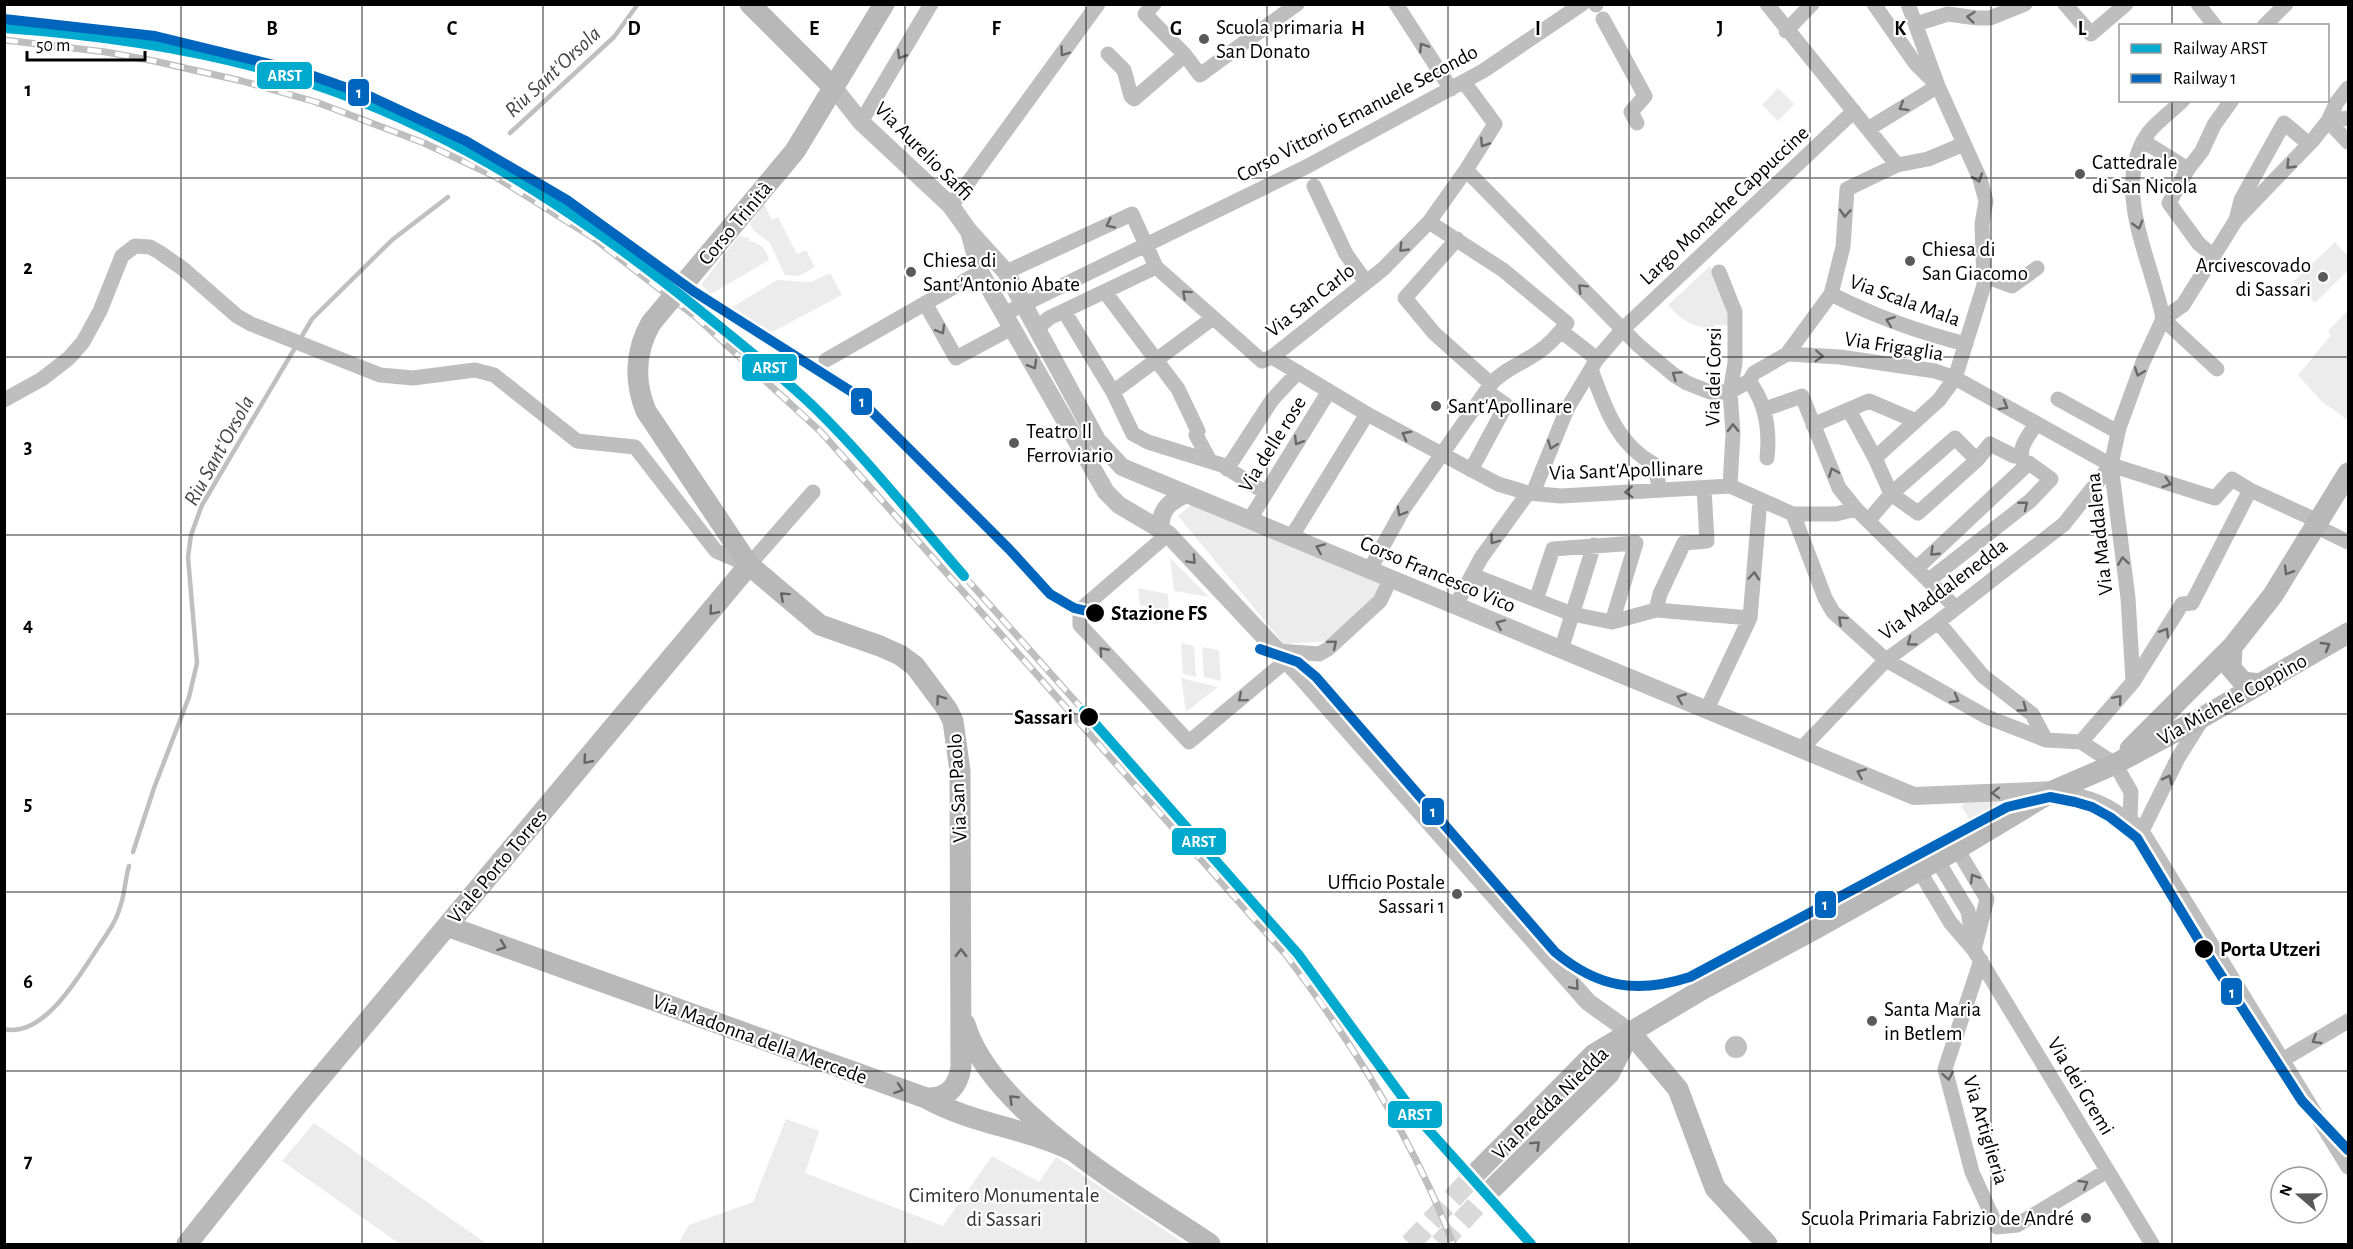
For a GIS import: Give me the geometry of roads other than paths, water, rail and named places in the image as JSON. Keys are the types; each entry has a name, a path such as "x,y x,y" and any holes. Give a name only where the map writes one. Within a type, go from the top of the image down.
{"main road":[{"path":"750,4 834,88"},
{"name":"Corso Trinità","path":"749,565 644,406 639,386 640,345 651,323 795,151 884,4"},
{"path":"2115,764 2232,647 2273,596 2349,473"},
{"name":"Viale Porto Torres","path":"187,1245 279,1128 719,604 749,565"},
{"name":"Via San Paolo","path":"749,565 820,626 880,646 900,655 915,666 947,709 955,730 960,771 961,1067 958,1081 949,1092 943,1096 927,1098"},
{"name":"Via Michele Coppino","path":"1630,1032 1716,981 1815,929 1957,849 2055,790 2115,764 2203,717 2349,633"},
{"path":"2232,647 2231,668 2242,682 2260,684"},
{"name":"Via Madonna della Mercede","path":"447,926 927,1098 944,1108 1032,1134 1073,1151"},
{"name":"Via San Paolo","path":"961,1012 976,1050 992,1076 1017,1102 1073,1151 1210,1245"},
{"path":"1630,1032 1678,1089 1714,1188 1767,1245"},
{"name":"Via Predda Niedda","path":"1478,1171 1594,1054 1630,1032"},
{"name":"Via Predda Niedda","path":"1494,1186 1609,1074 1630,1032"}],"street":[{"path":"861,122 931,4"},
{"path":"951,206 1098,4"},
{"path":"1149,9 1200,75 1297,4"},
{"path":"1396,4 1457,86 1495,124 1466,170 1623,330 1674,375 1710,392 1730,392 1787,354 1831,294 1843,247 1847,189 1897,165 1928,159 1964,144"},
{"name":"Corso Vittorio Emanuele Secondo","path":"926,303 956,358 1008,321 1023,304 1306,167 1457,86 1582,4"},
{"path":"1767,4 1786,31 1897,165"},
{"path":"1786,31 1812,4"},
{"path":"1875,4 1915,63 1938,86"},
{"path":"1875,458 1939,400 1955,378 1985,276 1982,224 1986,201 1980,180 1938,86 1908,4"},
{"path":"1916,24 1948,14 1990,18 2025,4"},
{"path":"2065,4 2091,34 2126,4"},
{"path":"2198,4 2213,24"},
{"path":"2266,24 2286,4"},
{"path":"1598,9 1645,96 1631,112 1637,123"},
{"path":"1108,54 1124,70 1131,96 1134,99 1185,56"},
{"path":"1868,129 1938,86"},
{"name":"Via Aurelio Saffi","path":"834,88 861,122 951,206 968,230 1006,272 1023,304"},
{"name":"Via Maddalena","path":"2133,682 2128,598 2111,465 2118,432 2143,362 2163,319 2182,305 2236,220 2309,144 2328,121 2332,99 2349,88"},
{"path":"2180,102 2150,130 2143,141 2133,175 2134,209 2163,319 2217,369"},
{"path":"2214,256 2199,244 2169,203 2188,169 2202,151 2214,125 2231,102"},
{"name":"Largo Monache Cappuccine","path":"1456,605 1481,558 1531,493 1561,420 1592,368 1623,330 1854,111"},
{"path":"2328,121 2349,118"},
{"path":"2328,121 2349,142"},
{"path":"2236,220 2241,200 2284,123 2309,144"},
{"path":"2143,141 2188,169"},
{"name":"Via San Carlo","path":"1006,272 1132,214 1156,267 1262,361 1272,357 1383,269 1429,222 1466,170"},
{"path":"1314,186 1346,254 1366,282"},
{"path":"1370,569 1404,508 1488,387 1501,372 1507,371 1548,345 1567,323 1503,270 1429,222"},
{"path":"968,230 980,272 1106,492 1119,505 1164,532 1282,655 1588,1002 1630,1032"},
{"path":"1457,239 1405,298 1434,333 1506,405 1471,470"},
{"path":"4,400 42,379 69,358 83,342 100,311 122,256 135,246 150,247 182,268 237,316 281,336 380,375 413,378 475,370 494,375 577,441 635,447 716,551 749,565"},
{"path":"1039,334 1041,326 1049,318 1156,267"},
{"path":"1985,276 2012,286 2037,268"},
{"path":"826,360 980,272"},
{"name":"Via dei Corsi","path":"1719,272 1736,312 1735,363 1730,392 1733,433 1730,486"},
{"path":"1105,292 1178,389 1198,431 1196,435 1210,461"},
{"name":"Via Scala Mala","path":"1831,294 1884,319 1965,344"},
{"name":"Corso Francesco Vico","path":"1023,304 1097,440 1122,467 1139,476 1292,536 1914,796 2055,790"},
{"path":"1064,311 1113,392 1133,434 1148,442 1210,461 1266,493"},
{"path":"1113,392 1213,318"},
{"path":"1561,331 1592,368 1613,425 1645,459 1654,464 1660,490"},
{"name":"Via Frigaglia","path":"1787,354 1840,357 1935,371 1955,378 2111,465 2215,498 2232,479 2250,490"},
{"name":"Via Sant'Apollinare","path":"1272,357 1367,414 1498,484 1531,493 1561,496 1730,486"},
{"path":"1227,469 1272,400 1298,372"},
{"path":"1749,381 1765,408 1767,458"},
{"name":"Via delle rose","path":"1250,519 1329,391"},
{"path":"1765,408 1802,396 1839,488 1856,509 1956,608"},
{"path":"2058,399 2118,432"},
{"path":"1813,425 1869,401 1916,421"},
{"path":"1849,410 1892,494 1917,513 1977,460 1990,444 2030,463 2051,479 2030,501 1929,580"},
{"path":"1292,536 1367,414"},
{"path":"2023,461 2020,449 2036,424"},
{"path":"1868,521 1892,494 1955,438 1977,460"},
{"path":"1917,568 2023,461"},
{"name":"Via Maddalenedda","path":"1802,748 1886,660 2064,524 2111,465"},
{"path":"1730,486 1793,514 1836,514 1856,509"},
{"path":"1656,610 1660,594 1684,543 1707,541 1704,488"},
{"path":"2081,742 2133,682 2182,604 2192,603 2250,490 2317,523 2349,542"},
{"name":"Viale Porto Torres","path":"749,565 813,492"},
{"path":"1164,532 1160,520 1166,506 1186,494"},
{"path":"1707,709 1750,618 1760,500"},
{"path":"1793,514 1825,598 1833,612 1886,660 1987,717 2046,740 2081,742 2115,764 2132,792 2130,819 2142,831 2349,1167"},
{"path":"1164,532 1080,610 1080,625 1189,742 1282,655 1319,654 1328,649 1380,601 1391,578"},
{"path":"1536,600 1553,549 1636,543 1612,622"},
{"path":"1561,650 1594,545"},
{"name":"Corso Francesco Vico","path":"1472,575 1572,614 1612,622"},
{"path":"1612,622 1656,610 1750,618"},
{"path":"1938,622 1983,676 2031,714 2046,740"},
{"path":"2142,831 2178,758 2203,717"},
{"path":"2055,790 2084,796 2115,809 2142,831"},
{"path":"1957,849 1987,899 1977,955"},
{"name":"Via dei Gremi","path":"1928,865 1968,911 1977,955"},
{"name":"Via dei Gremi","path":"1928,865 1950,922 1977,955 2152,1245"},
{"name":"Via Artiglieria","path":"1977,955 1945,1069 1972,1172 1997,1227 2018,1225 2107,1170"},
{"path":"2284,1059 2349,1021"},
{"path":"2319,1117 2349,1142"}],"waterway":[{"name":"Riu Sant'Orsola","path":"510,133 614,37 638,4"},
{"name":"Riu Sant'Orsola","path":"133,852 154,788 189,697 197,663 188,557 191,535 202,505 312,319 392,240 448,197"},
{"name":"Riu Sant'Orsola","path":"4,1029 18,1029 32,1025 45,1016 69,991 116,919 129,866"}],"tunnel":[{"path":"1410,1244 1478,1171"},
{"path":"1440,1244 1494,1187"}],"railway":[{"path":"4,40 106,52 242,81 316,102 424,143 494,176 592,237 696,317 821,432 1286,955 1335,1023 1380,1094 1420,1168 1453,1244"},
{"path":"250,59 326,89"},
{"path":"964,576 1084,711"}],"rail line":[{"name":"1","path":"4,19 155,36 299,71 367,95 466,141 567,200 693,291 852,392 1009,549 1050,594 1074,608 1095,613"},
{"name":"ARST","path":"4,28 46,31 172,48 296,78 385,111 480,158 526,185 614,244 698,309 787,383 855,449 964,576"},
{"name":"1","path":"1260,649 1298,662 1316,677 1555,952 1587,973 1619,984 1653,985 1690,977 2007,807 2050,797 2092,807 2110,817 2137,838 2204,949 2302,1101 2348,1150"},
{"name":"ARST","path":"1084,711 1298,954 1417,1117 1531,1244"}],"place":[{"name":"Scuola primaria San Donato","path":"1204,39"},
{"name":"Cattedrale di San Nicola","path":"2080,174"},
{"name":"Chiesa di San Giacomo","path":"1910,261"},
{"name":"Chiesa di Sant'Antonio Abate","path":"911,272"},
{"name":"Arcivescovado di Sassari","path":"2323,277"},
{"name":"Sant'Apollinare","path":"1436,406"},
{"name":"Teatro Il Ferroviario","path":"1014,443"},
{"name":"Stazione FS","path":"1095,613"},
{"name":"Sassari","path":"1089,717"},
{"name":"Ufficio Postale Sassari 1","path":"1457,894"},
{"name":"Porta Utzeri","path":"2204,949"},
{"name":"Santa Maria in Betlem","path":"1872,1021"},
{"name":"Scuola Primaria Fabrizio de André","path":"2086,1218"}],"park label":[{"name":"Cimitero Monumentale di Sassari","path":"1004,1207"}]}
